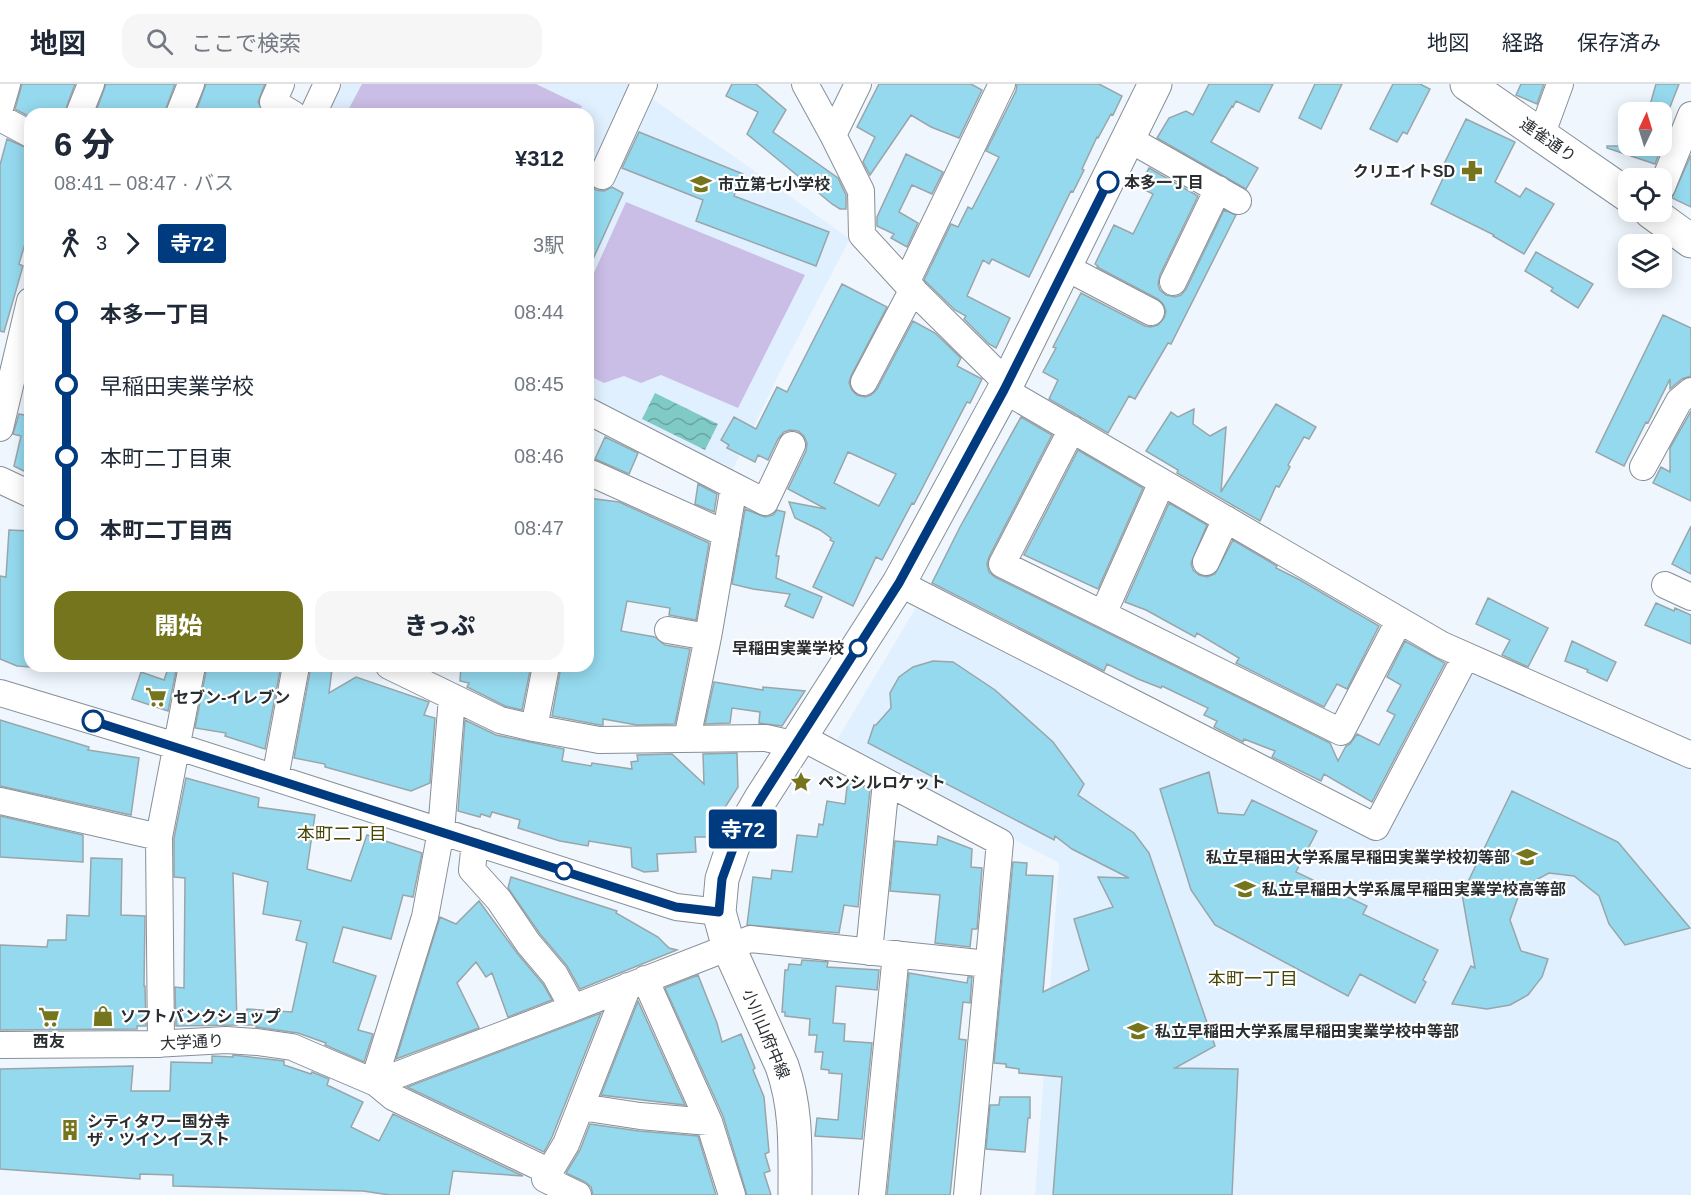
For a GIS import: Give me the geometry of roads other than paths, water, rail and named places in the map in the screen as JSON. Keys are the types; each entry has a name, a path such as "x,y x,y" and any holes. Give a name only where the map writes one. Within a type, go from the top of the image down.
{"main road":[{"path":"719,912 722,879 734,846 899,583 1005,387 1155,84"},
{"name":"連雀通り","path":"1467,84 1618,188"},
{"path":"1665,222 1691,241"},
{"name":"小川山府中線","path":"719,912 729,948 789,1086 795,1127 795,1195"}],"street":[{"path":"0,108 7,84"},
{"path":"81,108 91,84"},
{"path":"181,108 191,84"},
{"path":"281,84 273,102 283,108"},
{"path":"316,108 327,84"},
{"path":"602,176 644,84"},
{"path":"805,84 834,135 861,191 862,235 1005,387 1072,429 1442,645 1691,755"},
{"path":"834,135 858,84"},
{"path":"864,382 1002,84"},
{"path":"1542,136 1560,84"},
{"path":"1670,168 1691,116"},
{"path":"0,118 24,131"},
{"path":"1129,139 1228,195 1173,282"},
{"path":"1065,267 1151,312"},
{"path":"0,428 24,341"},
{"path":"1643,467 1679,401 1691,391"},
{"path":"594,414 765,502 792,445"},
{"path":"1072,429 1002,564 1341,732 1399,621"},
{"path":"594,475 726,534"},
{"path":"0,480 24,491"},
{"path":"1103,614 1162,482"},
{"path":"687,739 708,637 734,486"},
{"path":"1206,562 1226,519"},
{"path":"899,583 1376,827 1466,656"},
{"path":"1665,585 1691,597"},
{"path":"668,630 708,637"},
{"path":"161,1044 159,837 191,672"},
{"path":"275,778 295,672"},
{"path":"401,672 500,720 599,740 766,738 798,741 886,782 1000,842 967,1195"},
{"path":"534,728 545,672"},
{"path":"0,693 176,746 676,907 719,912"},
{"path":"452,698 441,831 425,917 377,1071 376,1083 750,939 987,964"},
{"path":"869,952 886,782"},
{"path":"0,801 159,837"},
{"path":"475,842 472,870 499,900 528,943 555,975 573,1008"},
{"path":"872,1195 896,954"},
{"path":"578,1195 545,1179 566,1143 637,982"},
{"path":"637,982 709,1122 732,1195"},
{"name":"大学通り","path":"0,1045 161,1044 226,1040 292,1047 376,1083 393,1097 550,1172"},
{"path":"581,1107 640,1116 709,1122"}],"water":[{"path":"655,393 718,424 705,450 642,419"}],"place":[{"name":"クリエイトSD","path":"1472,171"},
{"name":"本多一丁目","path":"1108,182"},
{"name":"市立第七小学校","path":"701,184"},
{"name":"早稲田実業学校","path":"858,648"},
{"name":"セブン-イレブン","path":"156,697"},
{"name":"ペンシルロケット","path":"801,782"},
{"name":"私立早稲田大学系属早稲田実業学校初等部","path":"1527,857"},
{"name":"私立早稲田大学系属早稲田実業学校高等部","path":"1245,889"},
{"name":"ソフトバンクショップ","path":"103,1016"},
{"name":"西友","path":"49,1017"},
{"name":"私立早稲田大学系属早稲田実業学校中等部","path":"1138,1031"},
{"name":"シティタワー国分寺 ザ・ツインイースト","path":"70,1130"}],"district":[{"name":"本町二丁目","path":"342,834"},
{"name":"本町一丁目","path":"1253,979"}]}
